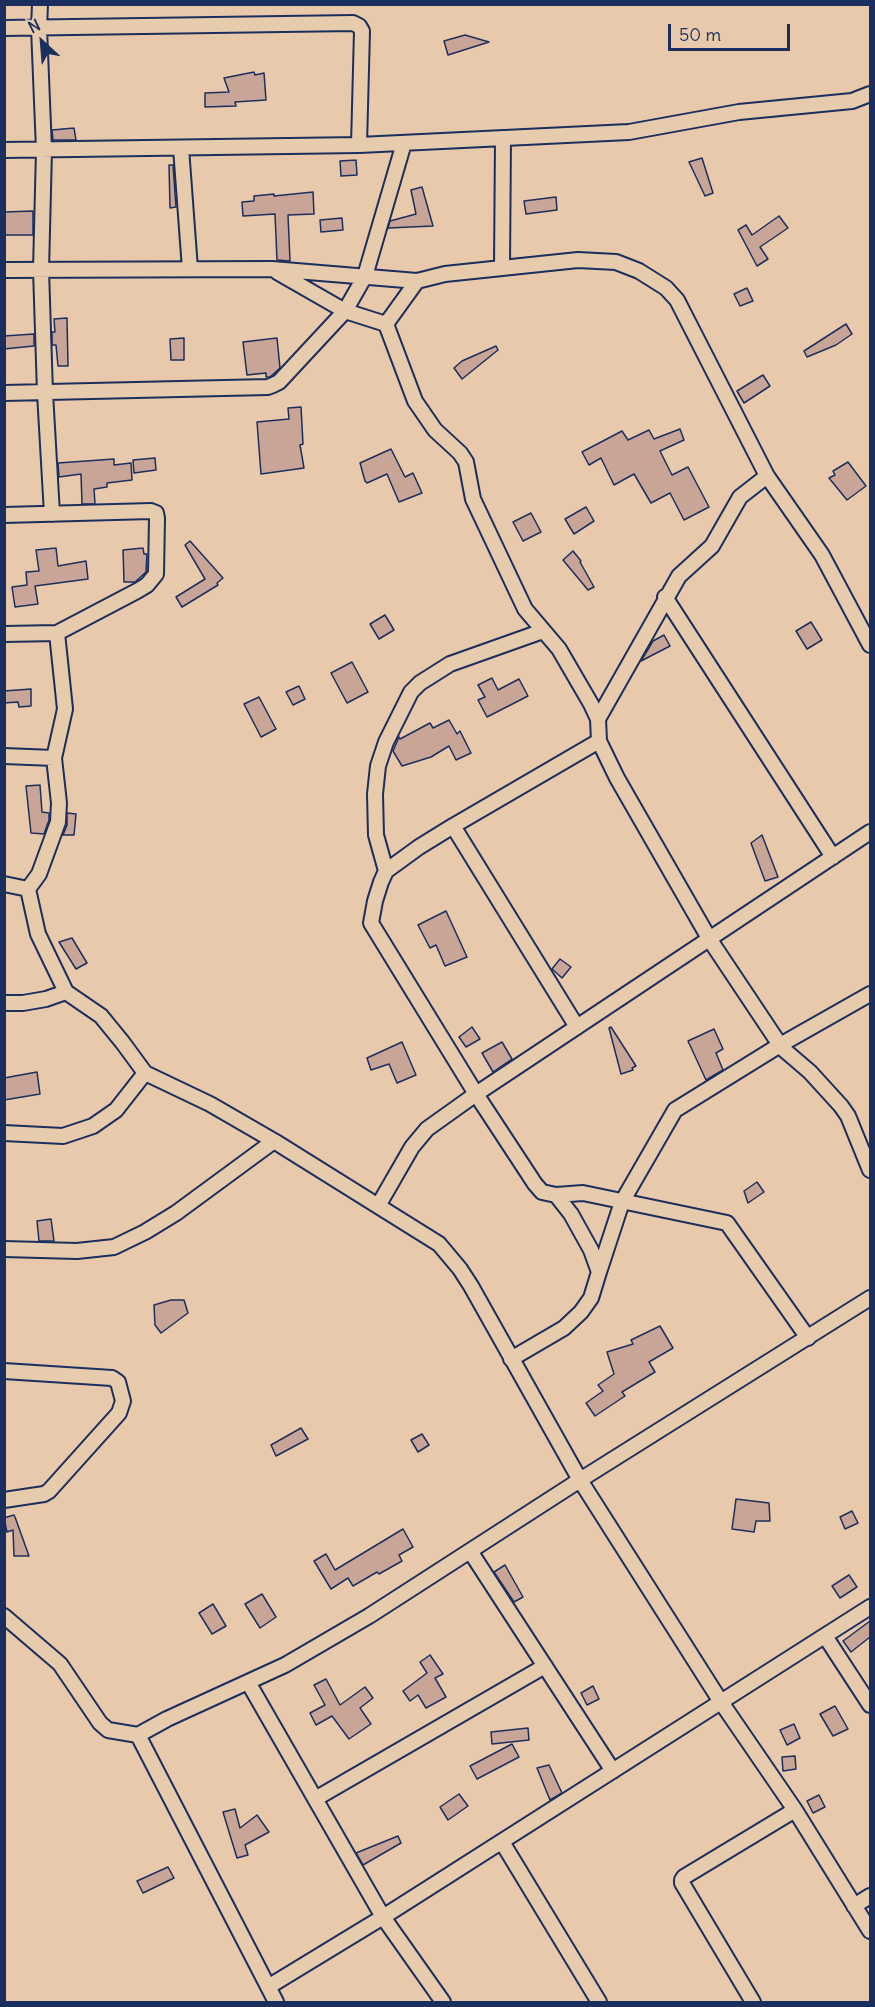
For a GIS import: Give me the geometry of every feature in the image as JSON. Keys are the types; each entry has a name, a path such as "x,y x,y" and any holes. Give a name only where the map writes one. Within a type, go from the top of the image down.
{"street":[{"path":"40,4 44,150 41,270 52,514"},
{"path":"4,28 353,23 362,31 359,145"},
{"path":"4,150 359,145 629,132 740,112 852,101 870,94"},
{"path":"502,267 503,138"},
{"path":"4,393 268,387 279,382 345,311 365,276 404,143"},
{"path":"181,148 190,269"},
{"path":"4,270 272,269 417,282 445,274 502,267 578,260 616,261 639,271 666,288 677,300 768,476 822,555 870,645"},
{"path":"272,269 345,311 386,324"},
{"path":"386,324 417,282"},
{"path":"386,324 415,401 435,430 460,453 466,462 473,499 525,609 559,649 586,695 598,719 599,741 617,778 710,940 780,1045 810,1072 848,1116 870,1170"},
{"path":"598,719 678,576 712,546 740,497 768,476"},
{"path":"4,515 151,512 156,513 158,518 156,574 152,580 137,591 57,633 4,634"},
{"path":"665,597 832,857"},
{"path":"386,871 376,835 375,794 378,766 386,742 411,692 420,682 450,664 543,631"},
{"path":"57,633 65,709 54,758 59,803 58,822 39,874 28,889 38,934 66,992 101,1016 145,1073 210,1104 274,1141 439,1244 460,1269 580,1480 721,1702 795,1810 870,1931"},
{"path":"599,741 453,826 386,871 375,901 371,923 476,1094 535,1184 542,1191 556,1195 583,1192 727,1223 808,1338"},
{"path":"4,756 54,758"},
{"path":"453,826 577,1027"},
{"path":"378,1206 412,1147 427,1129 870,832"},
{"path":"4,884 28,889"},
{"path":"4,1003 23,1003 46,999 66,992"},
{"path":"511,1359 564,1328 581,1312 591,1298 622,1202 675,1110 780,1045 870,994"},
{"path":"4,1133 63,1136 93,1126 116,1110 145,1073"},
{"path":"4,1249 77,1251 114,1247 176,1213 274,1141"},
{"path":"556,1195 591,1250 599,1272"},
{"path":"4,1616 60,1664 100,1723 116,1733 138,1735 167,1719 285,1665 369,1617 580,1480 870,1298"},
{"path":"4,1371 112,1378 118,1382 123,1401 119,1413 49,1491 44,1494 4,1500"},
{"path":"470,1551 613,1771"},
{"path":"267,1987 383,1917 870,1607"},
{"path":"825,1636 870,1704"},
{"path":"315,1799 545,1666"},
{"path":"248,1682 383,1917 443,2002"},
{"path":"138,1735 276,2002"},
{"path":"753,2002 682,1880 795,1810"},
{"path":"502,1842 599,2002"},
{"path":"854,1906 870,1896"}],"building":[{"path":"465,35 489,42 448,55 444,41"},
{"path":"254,72 255,75 264,73 266,100 235,102 236,106 205,107 205,93 229,92 224,78"},
{"path":"74,128 76,140 53,140 52,130"},
{"path":"702,158 713,193 705,196 689,162"},
{"path":"356,160 357,175 341,176 340,161"},
{"path":"169,165 173,165 176,207 170,208"},
{"path":"422,187 433,226 388,228 390,221 416,214 411,190"},
{"path":"313,192 314,214 288,215 290,261 277,260 275,214 243,216 242,202 254,201 254,196"},
{"path":"556,197 557,210 526,214 524,201"},
{"path":"33,211 33,235 4,235 4,212"},
{"path":"779,216 788,228 760,247 768,259 757,266 738,230 746,225 752,235"},
{"path":"342,218 343,230 321,232 320,220"},
{"path":"747,288 753,301 740,306 734,294"},
{"path":"67,318 68,366 58,366 56,345 52,345 52,332 55,332 54,319"},
{"path":"846,324 852,334 836,345 807,357 804,351"},
{"path":"34,334 34,346 4,349 4,336"},
{"path":"184,338 184,360 171,360 170,339"},
{"path":"277,338 280,368 270,377 266,377 266,373 247,375 243,342"},
{"path":"496,346 498,350 462,379 454,368 462,361"},
{"path":"763,375 770,386 744,403 737,391"},
{"path":"301,407 303,444 300,445 304,468 261,474 257,422 289,419 288,408"},
{"path":"680,429 684,440 660,451 672,475 688,467 709,507 684,520 670,493 651,503 634,474 614,485 601,458 589,465 582,452 622,431 628,440 649,430 654,439"},
{"path":"391,449 405,477 413,473 422,493 399,502 387,474 367,483 365,481 360,463"},
{"path":"155,458 156,470 134,473 133,460"},
{"path":"114,459 114,465 131,463 132,480 107,483 107,487 94,489 95,504 82,504 81,474 59,477 58,463"},
{"path":"848,462 866,486 847,500 829,478 835,475 833,471"},
{"path":"586,507 594,521 574,534 565,519"},
{"path":"531,513 541,532 523,541 513,522"},
{"path":"190,541 223,578 217,583 218,585 182,607 176,597 205,579 185,545"},
{"path":"56,548 58,566 86,561 88,579 35,586 38,604 15,607 12,587 27,585 26,572 39,571 36,550"},
{"path":"143,548 144,554 147,554 146,572 135,582 124,582 123,550"},
{"path":"573,551 581,561 594,587 588,590 563,560"},
{"path":"385,615 394,630 379,639 370,624"},
{"path":"811,622 822,640 807,649 796,631"},
{"path":"664,635 670,646 641,661 653,641"},
{"path":"352,662 368,692 347,703 331,673"},
{"path":"492,678 498,690 519,679 528,696 487,717 478,700 485,697 478,685"},
{"path":"299,686 305,699 293,705 286,692"},
{"path":"31,689 31,706 19,707 18,702 4,703 4,691"},
{"path":"259,697 276,729 261,737 244,704"},
{"path":"449,720 457,734 460,731 471,753 456,760 449,746 431,757 402,766 393,751 399,737 400,739 430,723 433,728"},
{"path":"40,785 42,812 49,813 44,834 31,833 26,786"},
{"path":"67,813 76,814 74,835 63,835 67,825"},
{"path":"762,835 778,877 765,881 751,843"},
{"path":"446,911 467,957 445,966 436,945 430,948 418,925"},
{"path":"72,938 87,963 76,969 59,942"},
{"path":"560,959 571,967 562,978 552,969"},
{"path":"472,1027 480,1039 466,1047 459,1037"},
{"path":"611,1027 636,1066 632,1068 633,1070 621,1074 609,1028"},
{"path":"714,1029 723,1049 716,1053 723,1070 706,1080 688,1041"},
{"path":"402,1042 416,1075 397,1083 389,1064 371,1070 367,1058"},
{"path":"502,1042 512,1059 493,1072 482,1053"},
{"path":"37,1072 40,1094 4,1100 4,1078"},
{"path":"757,1182 764,1192 748,1203 744,1191"},
{"path":"51,1219 54,1241 39,1241 37,1221"},
{"path":"171,1300 184,1300 188,1313 161,1333 155,1325 154,1305"},
{"path":"660,1326 673,1348 649,1362 655,1372 622,1392 625,1396 595,1416 586,1403 603,1391 598,1385 614,1374 607,1352 633,1344 631,1340"},
{"path":"301,1428 308,1439 276,1456 271,1445"},
{"path":"422,1434 429,1445 418,1452 411,1440"},
{"path":"736,1499 769,1503 770,1521 756,1521 754,1532 732,1529"},
{"path":"852,1511 858,1523 845,1529 840,1517"},
{"path":"14,1515 29,1556 14,1556 13,1530 7,1532 4,1518"},
{"path":"403,1529 413,1547 399,1555 402,1561 353,1586 348,1578 331,1589 314,1561 326,1554 335,1570"},
{"path":"505,1565 523,1597 514,1602 494,1572"},
{"path":"849,1575 857,1587 840,1598 832,1586"},
{"path":"262,1594 276,1617 260,1628 245,1604"},
{"path":"213,1604 226,1626 212,1634 199,1613"},
{"path":"870,1621 870,1637 851,1652 843,1641"},
{"path":"430,1655 443,1674 435,1678 446,1697 426,1708 418,1695 410,1701 403,1691 427,1673 420,1662"},
{"path":"326,1679 340,1705 365,1687 373,1698 360,1708 371,1724 349,1739 332,1716 316,1725 310,1713 325,1705 314,1685"},
{"path":"593,1686 599,1699 587,1705 581,1693"},
{"path":"835,1706 848,1729 833,1736 820,1714"},
{"path":"794,1724 800,1738 787,1745 780,1730"},
{"path":"528,1728 529,1740 492,1744 491,1732"},
{"path":"512,1744 519,1757 477,1779 470,1766"},
{"path":"795,1756 796,1769 783,1771 782,1757"},
{"path":"549,1765 562,1793 550,1800 537,1768"},
{"path":"459,1794 468,1806 448,1820 440,1807"},
{"path":"819,1795 825,1807 813,1813 807,1801"},
{"path":"235,1809 240,1828 257,1815 269,1832 245,1845 248,1855 237,1858 223,1812"},
{"path":"398,1836 401,1843 363,1865 356,1853"},
{"path":"168,1867 174,1878 143,1893 137,1881"}]}
